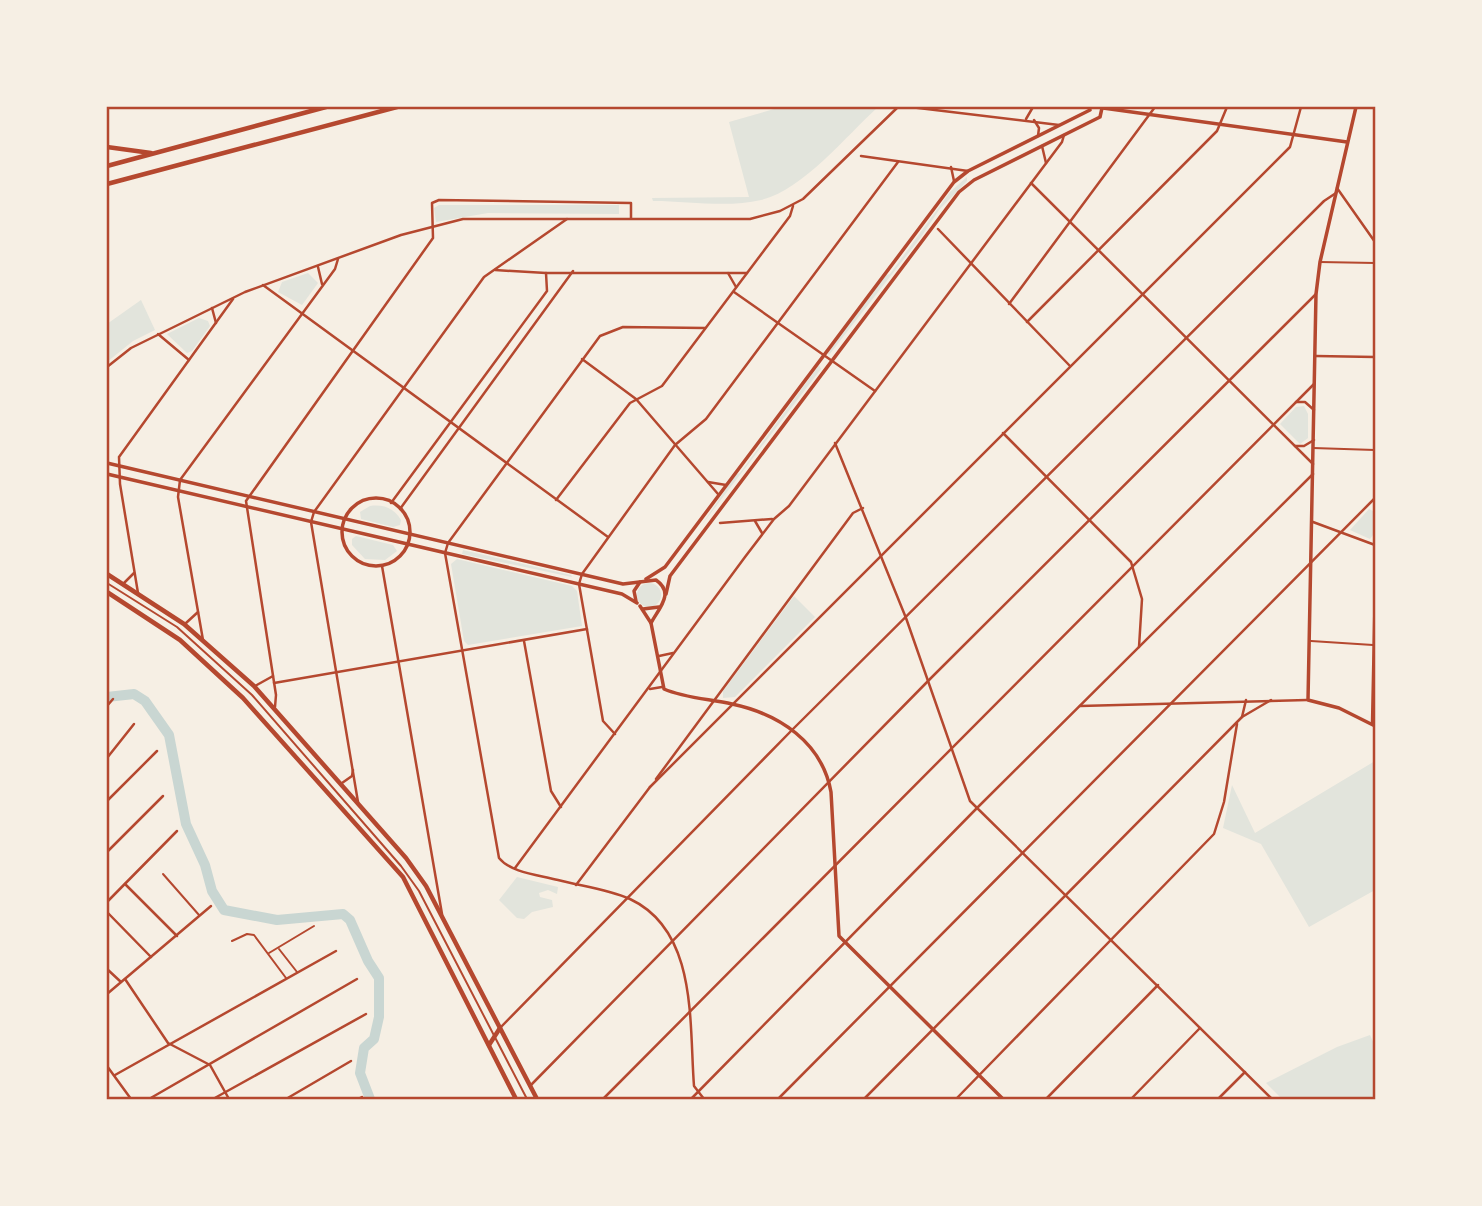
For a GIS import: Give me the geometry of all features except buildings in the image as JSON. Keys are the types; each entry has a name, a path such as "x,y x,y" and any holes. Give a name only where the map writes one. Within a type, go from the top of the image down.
{"main road":[{"path":"107,166 326,107"},
{"path":"107,184 397,107"},
{"path":"107,147 155,153"},
{"path":"107,574 184,624 254,686 342,783 416,871 537,1099"},
{"path":"107,592 180,640 243,698 401,874 449,961 515,1099"},
{"path":"488,1045 500,1028"}],"street":[{"path":"107,367 131,348 235,296 338,258 435,227 482,217 750,219 793,206 898,107"},
{"path":"515,868 762,534 785,510 1046,164 1062,142 1064,134 1059,125 1034,120 910,107"},
{"path":"1026,119 1033,107"},
{"path":"1102,116 1102,107 1149,117 1347,142"},
{"path":"1009,304 1155,107"},
{"path":"1027,322 1217,131 1217,125 1227,107"},
{"path":"650,787 1290,147 1301,107"},
{"path":"1308,700 1316,295 1320,262 1356,107"},
{"path":"638,605 635,591 643,580 665,567 822,354 954,182 968,171 1091,108 1095,118"},
{"path":"651,623 666,594 670,576 956,196 974,180 1095,118 1121,112"},
{"path":"1034,120 1039,128 1037,137 1046,164"},
{"path":"861,156 951,167 968,171 974,180"},
{"path":"615,734 603,721 579,584 582,574 675,445 706,419 898,162"},
{"path":"951,167 954,182"},
{"path":"1031,183 1313,464"},
{"path":"1336,190 1375,242"},
{"path":"500,1028 793,729 1336,190"},
{"path":"275,707 273,676 245,506 248,496 433,238 435,227 430,206 439,200 631,203 631,218"},
{"path":"556,500 636,399 662,386 790,216 793,206"},
{"path":"358,802 311,522 314,512 403,388 493,270 568,218"},
{"path":"938,229 1070,366"},
{"path":"203,640 178,490 180,480 335,268 338,258"},
{"path":"317,266 322,284"},
{"path":"493,270 545,274 573,271 747,273"},
{"path":"400,509 573,271"},
{"path":"728,273 735,289 875,391"},
{"path":"391,503 547,291 545,274"},
{"path":"263,285 608,537"},
{"path":"530,1086 929,681 1316,295"},
{"path":"138,594 119,477 121,454 235,296"},
{"path":"212,308 216,323"},
{"path":"704,1099 697,1093 684,971 674,939 652,915 628,898 515,868 504,864 497,855 445,553 448,543 600,336 614,329 705,328"},
{"path":"158,334 189,360"},
{"path":"1316,356 1375,357"},
{"path":"582,359 636,399 719,494"},
{"path":"603,1099 1314,384"},
{"path":"1295,402 1304,402 1314,411"},
{"path":"1003,433 1133,565 1142,606 1139,647"},
{"path":"1295,446 1304,446 1314,440"},
{"path":"835,443 906,618 965,793 1021,852 1272,1099"},
{"path":"107,463 623,584 643,580 659,582 666,594"},
{"path":"107,474 625,595 638,605 651,623 662,687"},
{"path":"691,1099 977,808 1313,474"},
{"path":"708,482 726,485"},
{"path":"1302,485 1313,489"},
{"path":"778,1099 1375,498"},
{"path":"378,499 400,509 407,517 410,533 409,545 398,559 382,566 366,564 352,555 343,540 342,529 353,508 365,501 378,499"},
{"path":"576,885 853,513 863,508"},
{"path":"720,523 774,519"},
{"path":"755,521 762,534"},
{"path":"1313,522 1375,545"},
{"path":"696,524 704,530"},
{"path":"382,566 443,921"},
{"path":"123,584 134,573"},
{"path":"1080,706 1308,700 1374,725 1375,580"},
{"path":"638,605 652,610 661,606"},
{"path":"184,624 193,620 198,612"},
{"path":"274,683 587,629"},
{"path":"523,640 551,791 561,807"},
{"path":"657,656 676,652"},
{"path":"254,686 273,676"},
{"path":"647,691 662,687 733,704 776,719 793,729 815,754 829,782 839,933 844,943 1003,1099"},
{"path":"1310,687 1318,702"},
{"path":"107,706 113,699"},
{"path":"864,1099 1242,717 1270,700"},
{"path":"1242,717 1246,701"},
{"path":"956,1099 1214,834 1224,802 1237,722"},
{"path":"107,758 134,724"},
{"path":"107,801 157,751"},
{"path":"342,783 350,778 353,770"},
{"path":"107,852 163,796"},
{"path":"107,902 177,831"},
{"path":"125,884 177,936"},
{"path":"107,994 211,906"},
{"path":"107,912 152,958"},
{"path":"115,1075 336,951"},
{"path":"107,970 123,980 168,1043 210,1065 229,1099"},
{"path":"149,1099 357,979"},
{"path":"1046,1099 1158,985"},
{"path":"213,1099 366,1014"},
{"path":"1131,1099 1200,1028"},
{"path":"286,1099 351,1061"},
{"path":"108,1069 131,1099"},
{"path":"1218,1099 1245,1072"}],"lane":[{"path":"1320,262 1375,263"},
{"path":"1314,448 1375,450"},
{"path":"107,583 177,627 252,695 377,836 415,885 527,1099"},
{"path":"1311,642 1374,646"},
{"path":"163,874 199,916"},
{"path":"268,953 314,926"},
{"path":"232,941 251,934 287,978"},
{"path":"278,948 298,972"}],"shaded area":[{"path":"781,107 878,107 808,174 777,194 761,200 735,204 653,201 652,198 749,197 729,122"},
{"path":"967,177 967,181 939,210 829,355 827,352 886,275 890,274 950,192"},
{"path":"439,205 619,205 619,214 488,213 436,222 434,208"},
{"path":"308,273 318,283 302,305 278,292 282,282"},
{"path":"141,300 155,330 133,341 107,362 107,324"},
{"path":"199,318 208,321 210,326 192,351 187,353 167,334"},
{"path":"819,365 821,369 701,526 736,474 740,473"},
{"path":"1304,406 1308,414 1308,438 1300,444 1280,424 1296,407"},
{"path":"370,506 384,506 392,510 401,520 400,525 393,527 361,519 360,512"},
{"path":"1369,509 1373,511 1373,535 1370,539 1350,530"},
{"path":"356,536 393,545 397,551 385,560 365,559 352,545 352,539"},
{"path":"463,550 571,575 572,577 462,554"},
{"path":"457,559 572,586 577,591 582,626 468,645 464,641 451,564"},
{"path":"649,583 657,587 661,595 657,603 649,607 641,603 637,595 641,587"},
{"path":"794,596 815,617 735,697 723,698 723,691"},
{"path":"1375,761 1375,890 1309,927 1261,844 1223,828 1232,785 1255,833"},
{"path":"517,877 558,887 557,894 548,890 539,893 540,897 552,900 553,907 532,912 524,919 517,918 499,900"},
{"path":"1370,1035 1375,1046 1375,1099 1282,1099 1266,1083 1337,1047"}],"waterway":[{"path":"107,697 134,694 145,701 169,735 186,824 205,865 212,891 224,910 277,920 343,914 350,920 368,961 379,978 379,1017 374,1039 364,1048 360,1073 370,1099"}]}
